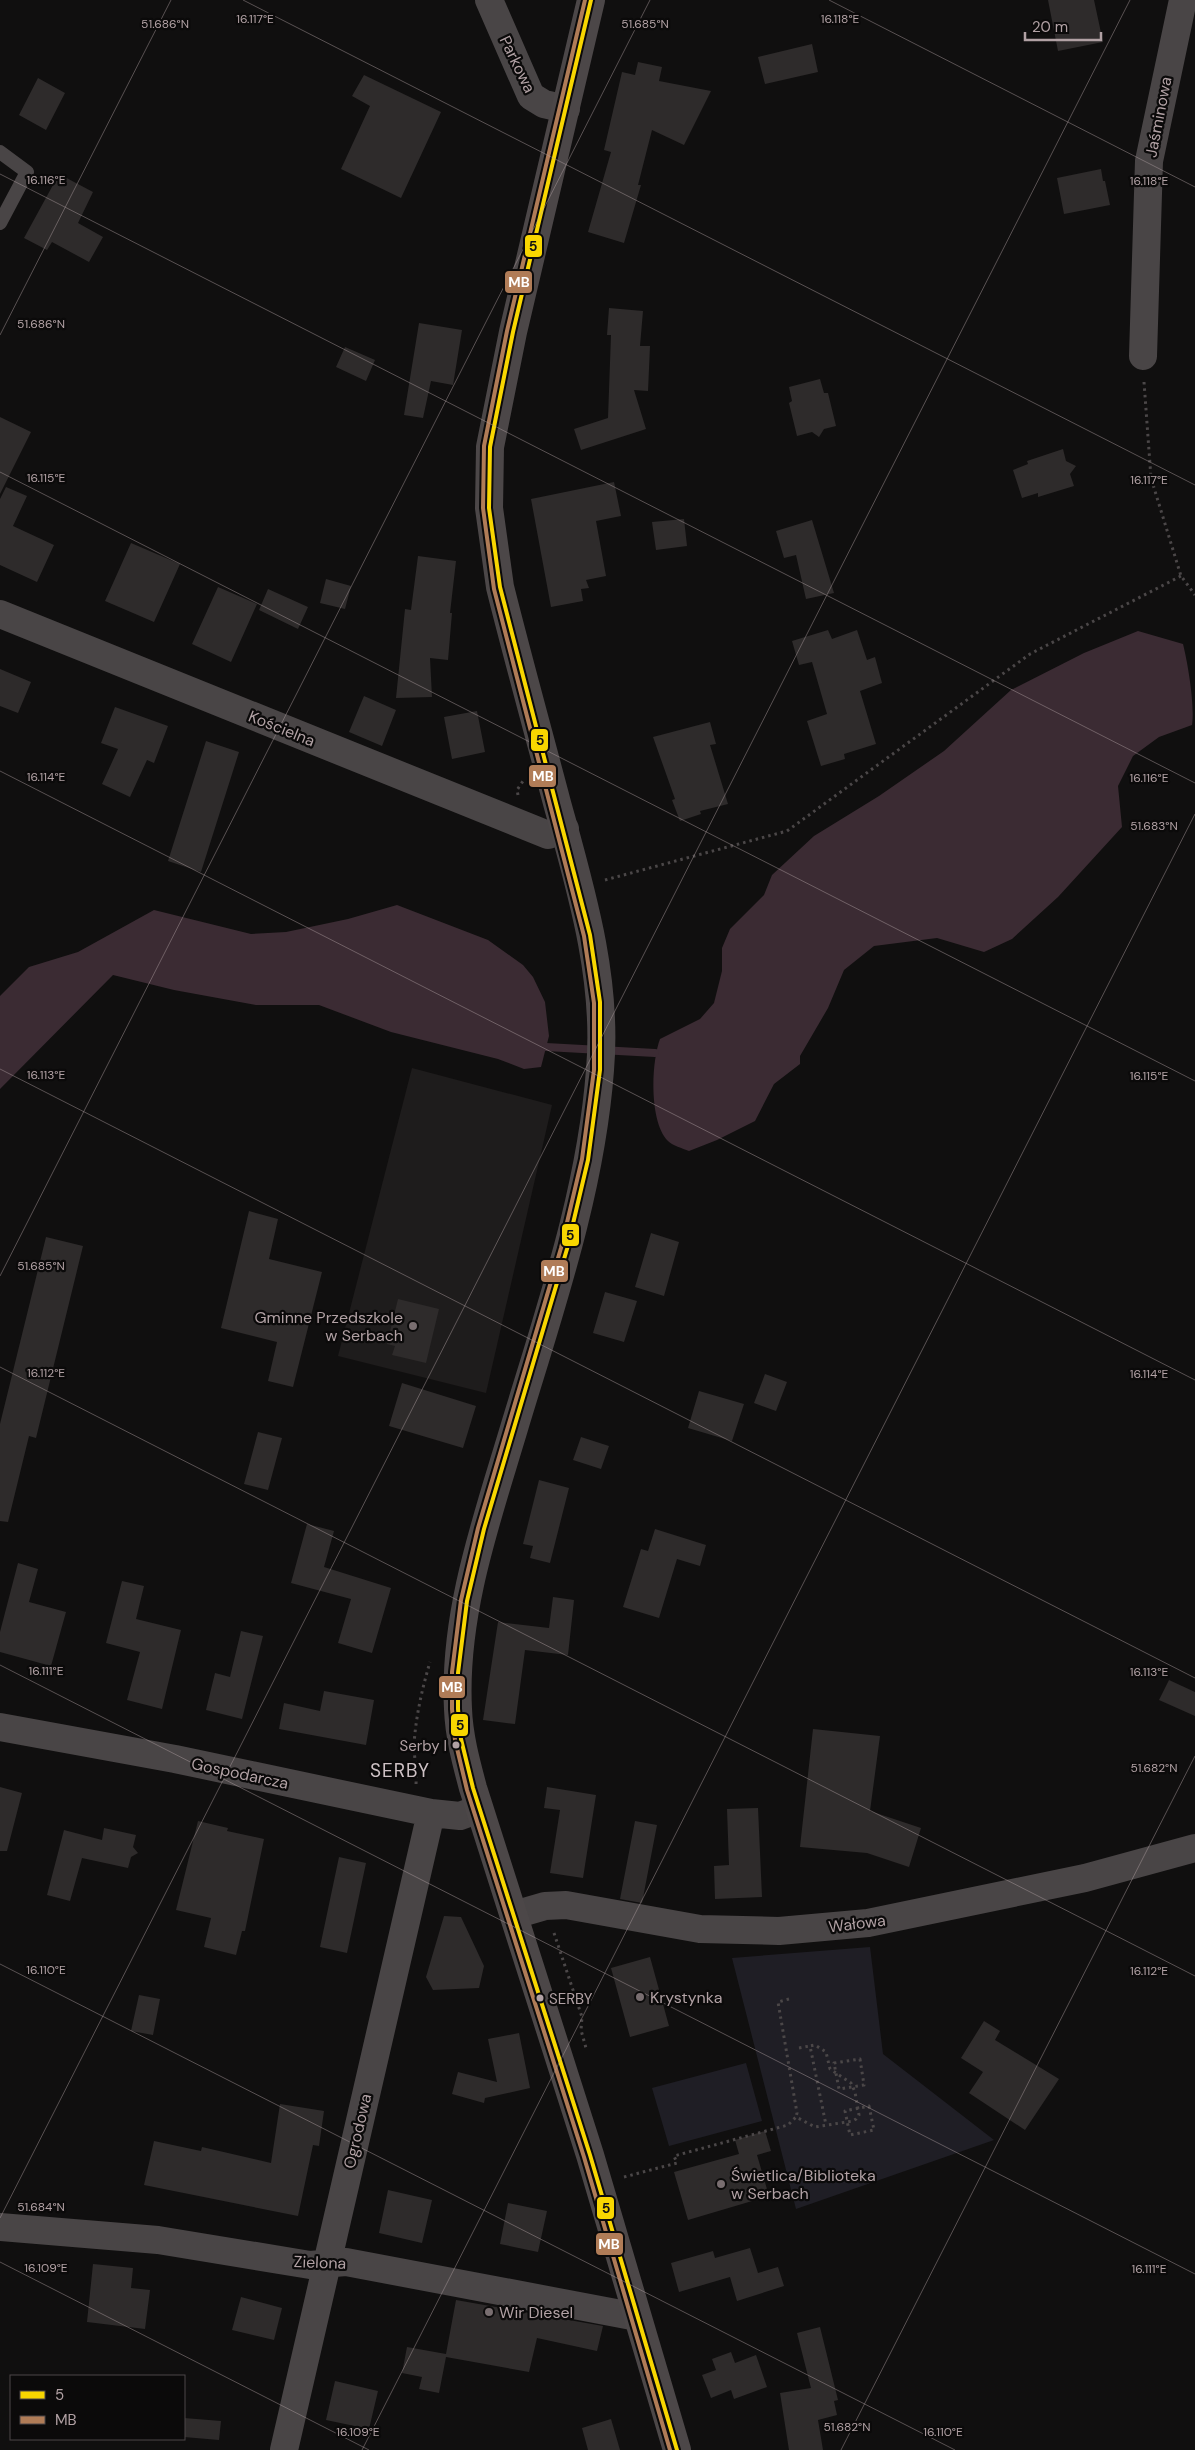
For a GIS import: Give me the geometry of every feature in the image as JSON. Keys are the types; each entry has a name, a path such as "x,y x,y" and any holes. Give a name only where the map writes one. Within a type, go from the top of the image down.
{"main road":[{"path":"591,0 496,415 490,447 488,485 492,542 500,587 565,829 596,964 602,1033 601,1068 591,1150 571,1234 495,1491 472,1579 458,1664 458,1713 465,1761 479,1809 590,2155 677,2450"}],"street":[{"name":"Parkowa","path":"488,0 530,96 544,104 566,109"},
{"name":"Jaśminowa","path":"1142,356 1149,161 1183,0"},
{"name":"Kościelna","path":"0,614 548,835 565,829"},
{"name":"Gospodarcza","path":"0,1727 175,1759 431,1813 460,1816 479,1809"},
{"name":"Ogrodowa","path":"284,2450 431,1813"},
{"name":"Wałowa","path":"514,1915 545,1906 566,1905 700,1929 779,1931 868,1923 1085,1878 1195,1848"},
{"name":"Zielona","path":"0,2227 158,2240 310,2266 346,2262 637,2317"}],"lane":[{"path":"0,152 27,172 0,224"}],"path":[{"path":"1142,356 1151,478 1181,576 1195,595"},
{"path":"604,880 787,831 1030,654 1181,576"},
{"path":"624,2177 676,2163 674,2156 788,2125 796,2117 797,2113 778,2002 789,1999"},
{"path":"796,2117 815,2127 856,2119 859,2110 853,2087 830,2069 823,2049 815,2045 799,2048"},
{"path":"810,2046 826,2125"},
{"path":"860,2059 864,2085 853,2087 839,2089 834,2063 860,2059"},
{"path":"869,2106 874,2130 850,2135 845,2111 869,2106"}],"shaded area":[{"path":"1138,631 1183,644 1192,696 1192,725 1159,737 1133,756 1118,786 1122,827 1058,897 1012,939 984,952 937,938 874,946 844,970 828,1008 800,1056 800,1064 774,1084 755,1121 717,1140 689,1151 675,1146 668,1141 657,1120 655,1107 655,1062 660,1039 700,1019 714,1003 722,971 722,948 730,929 764,895 772,875 814,836 879,796 944,751 1011,690 1084,653"},
{"path":"397,905 488,940 523,965 533,977 545,1002 549,1036 541,1067 524,1069 498,1059 391,1032 319,1005 256,1005 174,990 113,975 0,1089 0,996 29,967 78,952 154,910 251,934 286,932 348,919"},
{"path":"412,1068 552,1105 486,1393 338,1356"},
{"path":"870,1947 883,2054 994,2140 796,2209 732,1958"},
{"path":"746,2063 762,2121 669,2146 652,2088"}],"building":[{"path":"1048,0 1094,0 1103,42 1058,51"},
{"path":"812,44 818,72 765,84 758,57"},
{"path":"638,62 662,67 659,81 711,91 684,145 652,130 638,185 641,185 624,243 588,232 611,152 604,150 622,72 635,75"},
{"path":"364,75 441,112 401,198 341,169 370,106 352,96"},
{"path":"38,78 65,93 46,130 19,115"},
{"path":"1101,169 1110,205 1064,214 1057,178"},
{"path":"59,174 93,192 78,223 103,237 89,262 52,242 47,250 24,238"},
{"path":"609,308 643,311 640,346 650,346 648,391 634,390 646,429 581,450 574,429 608,418 611,335 607,335"},
{"path":"419,323 462,330 453,385 431,381 423,418 404,415"},
{"path":"345,347 375,360 366,381 336,367"},
{"path":"820,379 824,393 828,393 836,426 824,429 819,437 812,432 797,436 789,403 792,401 789,387"},
{"path":"0,417 31,432 0,494"},
{"path":"1063,449 1066,461 1076,466 1070,474 1074,486 1038,497 1038,493 1022,498 1013,470 1028,464 1027,461"},
{"path":"614,482 621,516 596,521 606,576 586,580 589,588 581,589 583,601 551,607 531,499"},
{"path":"6,487 27,496 13,526 54,545 37,582 0,565 0,499"},
{"path":"684,519 687,546 656,550 652,522"},
{"path":"812,520 834,593 806,599 796,555 784,558 776,531"},
{"path":"131,543 180,564 154,622 105,601"},
{"path":"418,556 456,561 450,613 452,613 448,660 430,658 432,697 396,698 405,609 411,610"},
{"path":"326,579 351,586 345,609 320,603"},
{"path":"218,587 257,604 231,662 192,644"},
{"path":"268,589 308,607 298,629 259,610"},
{"path":"828,630 832,639 857,630 867,660 875,657 882,683 860,691 876,744 844,754 845,759 821,766 807,721 827,714 812,662 799,665 792,641"},
{"path":"0,669 31,682 18,713 0,706"},
{"path":"364,696 396,710 382,746 349,732"},
{"path":"115,707 168,726 154,763 147,760 130,797 102,784 118,749 101,743"},
{"path":"477,711 485,752 452,759 444,717"},
{"path":"710,722 716,744 710,745 728,804 700,811 701,814 680,821 672,800 675,799 653,737"},
{"path":"206,741 239,752 201,872 168,861"},
{"path":"249,1211 278,1219 269,1259 322,1272 293,1387 268,1381 277,1342 221,1328"},
{"path":"651,1233 679,1242 664,1296 635,1287"},
{"path":"46,1237 83,1246 36,1438 29,1436 8,1522 0,1521 0,1424"},
{"path":"605,1292 637,1301 624,1342 593,1333"},
{"name":"Gminne Przedszkole w Serbach","path":"398,1299 439,1309 426,1363 392,1355 395,1346 387,1344"},
{"path":"765,1374 787,1382 776,1411 754,1403"},
{"path":"402,1383 476,1406 463,1448 389,1426"},
{"path":"699,1391 744,1404 732,1441 688,1428"},
{"path":"258,1432 282,1438 268,1490 244,1484"},
{"path":"581,1437 609,1446 601,1469 573,1460"},
{"path":"539,1480 569,1488 550,1563 530,1558 533,1546 523,1544"},
{"path":"307,1524 334,1531 324,1567 391,1588 372,1653 338,1643 351,1599 291,1583"},
{"path":"655,1529 706,1545 700,1566 677,1559 659,1618 623,1607 641,1549 648,1551"},
{"path":"18,1563 38,1569 29,1602 66,1612 51,1666 0,1652 0,1632"},
{"path":"122,1581 144,1586 136,1619 181,1630 162,1709 127,1700 140,1652 106,1643"},
{"path":"553,1597 574,1600 568,1655 525,1650 515,1724 483,1720 498,1622 549,1628"},
{"path":"241,1631 263,1636 242,1719 206,1710 215,1673 230,1677"},
{"path":"1169,1680 1195,1692 1195,1716 1159,1700"},
{"path":"324,1691 374,1700 366,1745 279,1729 284,1703 320,1711"},
{"path":"813,1729 880,1736 870,1811 921,1828 909,1867 867,1853 800,1847"},
{"path":"0,1787 22,1793 7,1851 0,1851"},
{"path":"547,1787 596,1795 583,1878 550,1873 560,1810 544,1808"},
{"path":"758,1808 762,1897 715,1899 714,1866 729,1865 727,1809"},
{"path":"198,1821 228,1828 227,1831 264,1839 245,1931 242,1931 236,1955 204,1947 211,1918 176,1910"},
{"path":"635,1821 657,1825 642,1903 620,1899"},
{"path":"104,1828 136,1835 133,1847 138,1853 131,1857 128,1868 82,1858 70,1901 47,1895 64,1830 102,1840"},
{"path":"339,1857 366,1863 347,1953 320,1947"},
{"path":"444,1916 461,1917 484,1966 479,1988 433,1990 426,1977"},
{"name":"Krystynka","path":"650,1957 669,2026 630,2037 611,1968"},
{"path":"139,1995 160,1999 153,2035 131,2031"},
{"path":"984,2021 1000,2031 995,2040 1059,2079 1025,2130 969,2093 983,2072 961,2058"},
{"path":"519,2033 530,2088 485,2098 484,2103 452,2094 458,2072 497,2082 488,2039"},
{"path":"280,2104 324,2111 319,2146 313,2145 298,2216 144,2185 154,2141 201,2151 202,2147 271,2163"},
{"name":"Świetlica/Biblioteka w Serbach","path":"765,2131 771,2151 757,2155 769,2196 688,2220 674,2172 739,2154 735,2140"},
{"path":"388,2190 432,2200 422,2243 379,2233"},
{"path":"508,2203 547,2211 538,2252 500,2244"},
{"path":"750,2248 758,2273 778,2267 784,2286 737,2301 730,2277 679,2292 671,2263 713,2251 715,2258"},
{"path":"93,2264 133,2268 131,2288 150,2290 145,2329 87,2322"},
{"path":"241,2297 282,2308 274,2340 232,2330"},
{"path":"456,2300 603,2326 597,2351 537,2338 529,2372 446,2357 439,2393 419,2389 422,2377 402,2373 407,2347 446,2354"},
{"path":"820,2327 838,2400 834,2401 837,2415 818,2420 823,2450 789,2450 780,2393 811,2388 797,2333"},
{"path":"731,2352 735,2363 756,2355 767,2387 734,2399 731,2390 711,2398 702,2375 716,2370 712,2359"},
{"path":"335,2381 378,2391 369,2429 326,2420"},
{"path":"185,2418 221,2421 219,2440 185,2437"},
{"path":"611,2419 620,2450 588,2450 582,2428"}],"waterway":[{"path":"546,1047 655,1053"}],"transit line":[{"name":"MB","path":"585,0 507,331 484,446 483,508 494,589 584,936 594,1003 594,1070 582,1159 561,1248 478,1528 461,1600 452,1672 452,1709 455,1740 467,1790 584,2157 670,2450"},
{"name":"5","path":"591,0 513,332 490,447 489,508 500,587 590,935 600,1002 600,1070 588,1160 567,1249 484,1529 467,1601 458,1673 458,1709 461,1739 473,1788 590,2155 677,2450"}],"place":[{"name":"Gminne Przedszkole w Serbach","path":"413,1326"},
{"name":"Serby I","path":"456,1745"},
{"name":"Krystynka","path":"640,1997"},
{"name":"SERBY","path":"540,1998"},
{"name":"Świetlica/Biblioteka w Serbach","path":"721,2184"},
{"name":"Wir Diesel","path":"489,2312"}],"district":[{"name":"SERBY","path":"400,1770"}]}
